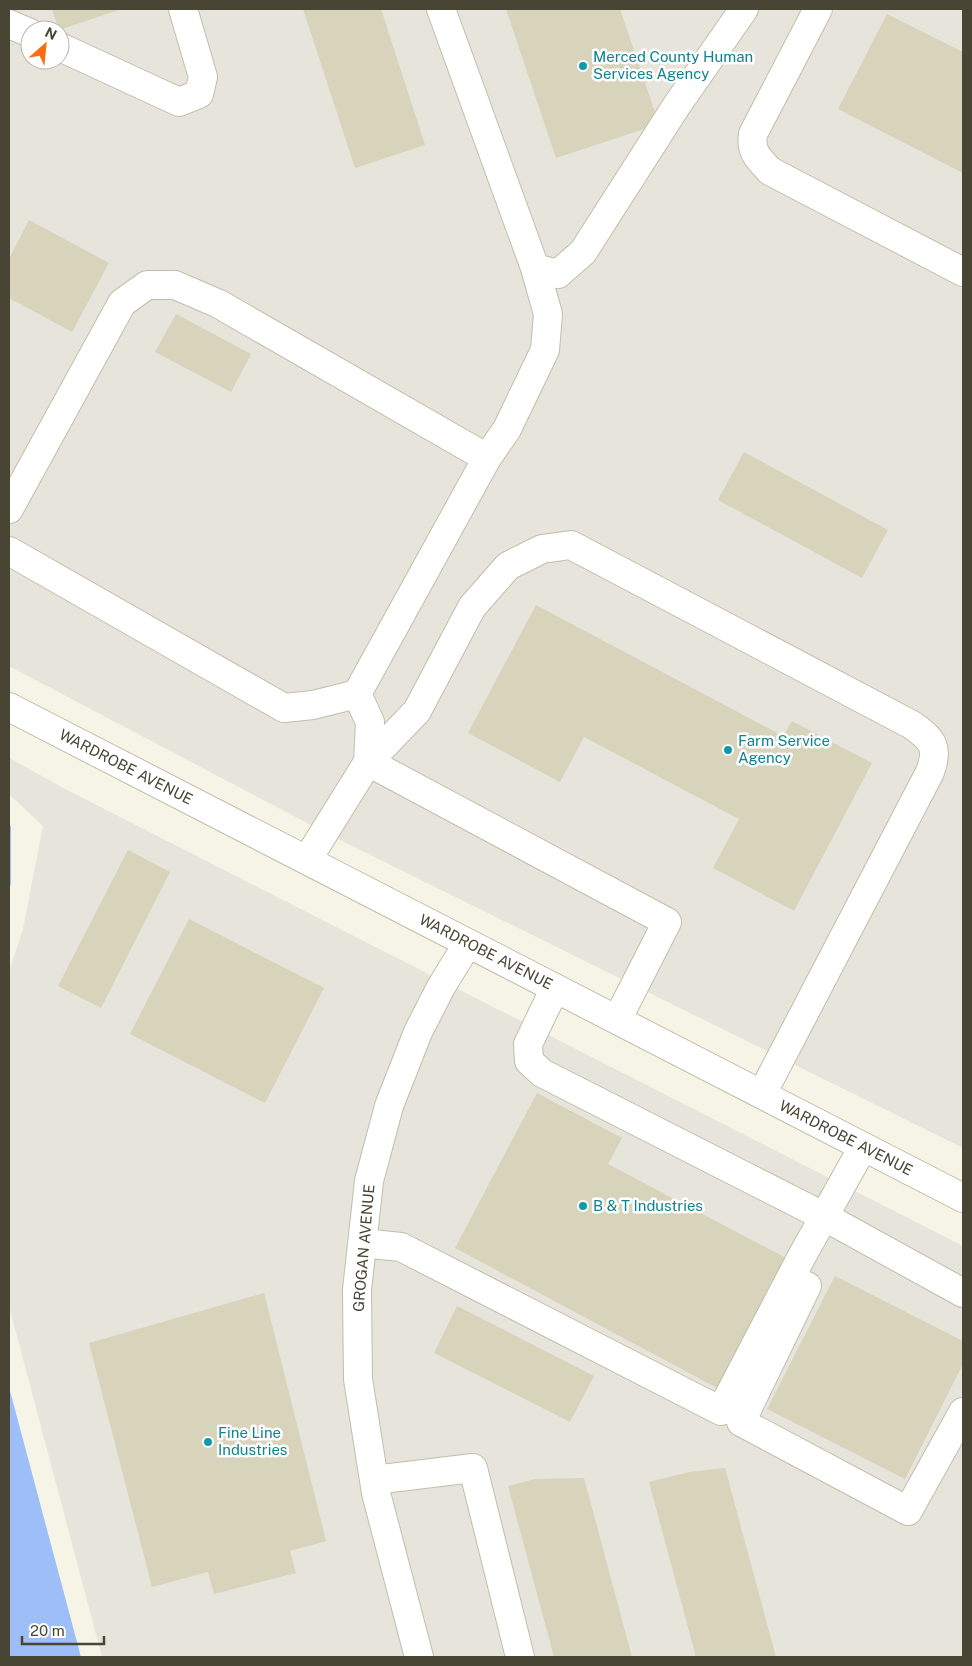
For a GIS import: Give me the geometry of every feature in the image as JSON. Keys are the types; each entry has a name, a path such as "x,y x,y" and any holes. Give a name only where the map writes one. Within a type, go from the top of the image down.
{"street":[{"path":"70,52 179,102 199,94 203,77 183,9"},
{"path":"9,551 284,708 313,705 357,694 487,458 507,429 545,350 548,314 535,268 442,9"},
{"path":"535,268 558,274 583,252 677,105 744,9"},
{"path":"818,9 761,116 752,145 759,159 770,171 963,272"},
{"path":"9,509 122,302 146,285 175,285 219,304 487,458"},
{"path":"307,860 368,762 417,711 472,607 508,566 542,549 571,545 617,568 912,725 926,735 934,746 935,758 930,772 762,1094"},
{"path":"357,694 370,722 368,762"},
{"name":"WARDROBE AVENUE","path":"9,708 468,942 963,1198"},
{"path":"368,762 666,922 617,1020"},
{"name":"GROGAN AVENUE","path":"419,1657 374,1480 358,1378 357,1290 369,1181 389,1106 418,1032 441,987 468,942"},
{"path":"555,988 528,1044 529,1061 542,1073 831,1220 963,1293"},
{"path":"863,1146 741,1422 908,1511 963,1412"},
{"path":"362,1242 401,1246 720,1411 802,1256 831,1220"},
{"path":"374,1480 473,1468 520,1657"}],"shaded area":[{"path":"9,9 963,9 963,1148 324,832 9,666"},
{"path":"9,758 69,791 963,1246 963,1657 102,1657 9,1306 9,972 23,929 43,826 9,794"}],"water":[{"path":"9,824 11,826 11,883 9,890"},
{"path":"9,1387 81,1657 9,1657"}],"building":[{"path":"52,9 122,9 70,26 70,20 56,20"},
{"path":"303,9 381,9 425,145 355,168"},
{"name":"Merced County Human Services Agency","path":"506,9 620,9 659,124 556,158"},
{"path":"887,14 963,52 963,173 838,109"},
{"path":"29,220 109,263 72,332 9,298 9,259"},
{"path":"176,314 251,354 231,392 155,352"},
{"path":"744,452 888,530 862,578 718,500"},
{"name":"Farm Service Agency","path":"536,605 783,736 792,721 872,763 794,911 713,868 739,819 584,737 560,782 468,733"},
{"path":"128,850 170,872 101,1008 58,986"},
{"path":"189,919 324,988 265,1103 130,1034"},
{"name":"B & T Industries","path":"537,1093 622,1138 608,1164 786,1258 763,1308 717,1388 455,1248"},
{"path":"835,1276 963,1341 963,1364 905,1479 767,1409"},
{"name":"Fine Line Industries","path":"264,1293 326,1541 290,1551 296,1573 214,1594 208,1572 152,1587 89,1343"},
{"path":"457,1306 594,1376 570,1422 434,1353"},
{"path":"725,1468 776,1657 696,1657 649,1482 689,1472"},
{"path":"584,1478 632,1657 554,1657 508,1486 535,1479"}],"place":[{"name":"Merced County Human Services Agency","path":"583,66"},
{"name":"Farm Service Agency","path":"728,750"},
{"name":"B & T Industries","path":"583,1206"},
{"name":"Fine Line Industries","path":"208,1442"}]}
